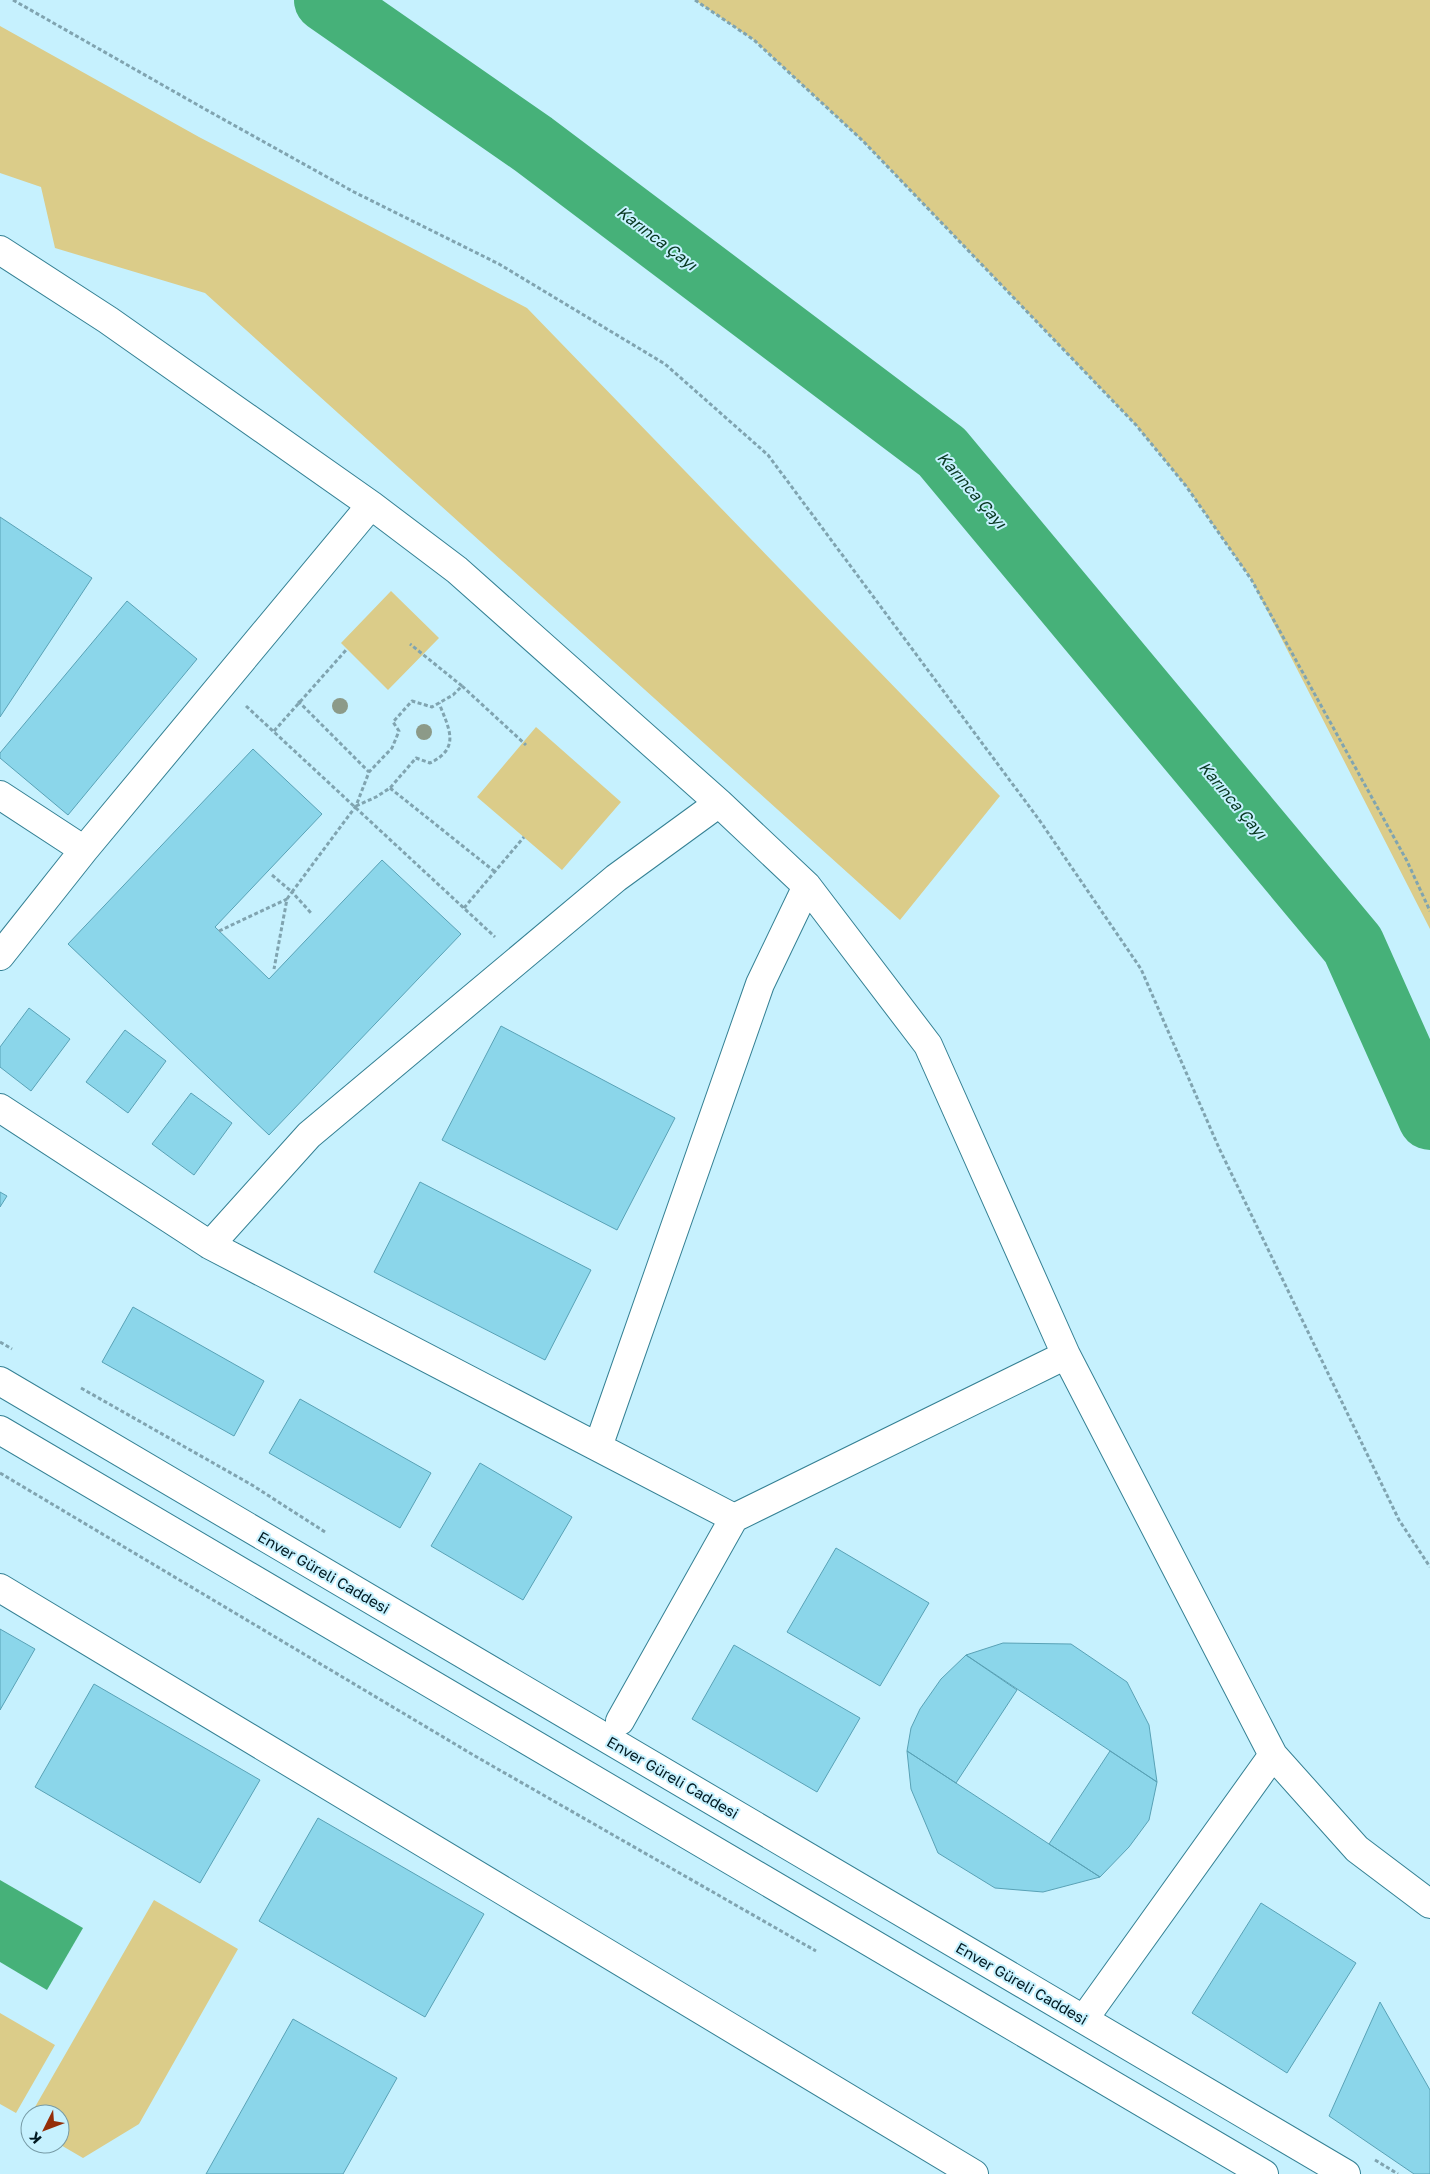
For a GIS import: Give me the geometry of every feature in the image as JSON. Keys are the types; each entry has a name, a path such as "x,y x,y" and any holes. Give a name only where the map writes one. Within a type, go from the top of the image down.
{"street":[{"path":"0,250 108,320 371,505 457,570 719,802 807,886 928,1045 1066,1355 1273,1755 1357,1849 1430,1904"},
{"path":"0,956 84,850 371,505"},
{"path":"0,795 84,850"},
{"path":"210,1245 309,1135 616,878 719,802"},
{"path":"598,1447 760,984 807,886"},
{"path":"0,1108 210,1245 734,1518"},
{"path":"620,1721 734,1518 1066,1355"},
{"name":"Enver Güreli Caddesi","path":"0,1381 1346,2174"},
{"path":"0,1430 1264,2174"},
{"path":"0,1588 974,2174"},
{"path":"1084,2019 1273,1755"}],"path":[{"path":"13,0 354,192 499,264 657,359 768,455 1040,821 1141,969 1223,1156 1399,1520 1430,1567"},
{"path":"695,0 754,40 863,141 1136,425 1186,486 1251,579 1407,862 1430,911"},
{"path":"410,644 462,686 526,745"},
{"path":"274,731 298,701 347,649"},
{"path":"222,684 356,806 519,959"},
{"path":"274,969 287,899 356,806 369,772 392,748 398,730 393,722 412,701 432,707 462,686"},
{"path":"298,701 369,772"},
{"path":"356,806 390,788 416,758 430,763 444,756 451,740 439,703"},
{"path":"390,788 494,871"},
{"path":"464,908 524,837"},
{"path":"272,875 292,892 312,914"},
{"path":"219,931 287,899"},
{"path":"0,1473 475,1756 821,1954"}],"shaded area":[{"path":"695,0 1430,0 1430,929 1251,579 1186,486 1136,425 863,141 754,40"},
{"path":"0,26 199,137 527,308 1000,796 900,920 205,293 55,248 41,187 0,173"},
{"path":"391,591 439,638 388,690 341,643"},
{"path":"536,727 621,802 562,870 477,797"},
{"path":"0,1880 83,1928 47,1990 0,1962"},
{"path":"154,1900 238,1949 139,2124 83,2158 70,2150 70,2104 37,2104"},
{"path":"0,2013 55,2045 16,2113 0,2104"}],"building":[{"path":"0,517 92,578 0,717"},
{"path":"127,601 197,659 68,815 0,758 0,753"},
{"path":"253,749 322,814 215,927 269,979 382,860 461,934 269,1135 68,944"},
{"path":"29,1008 70,1039 31,1091 0,1067 0,1047"},
{"path":"501,1026 675,1118 617,1230 442,1140"},
{"path":"125,1030 166,1061 128,1113 86,1082"},
{"path":"191,1093 232,1123 194,1175 152,1144"},
{"path":"420,1182 591,1270 545,1360 374,1272"},
{"path":"0,1192 7,1196 0,1207"},
{"path":"133,1307 264,1381 234,1436 102,1362"},
{"path":"300,1399 431,1473 400,1528 269,1453"},
{"path":"480,1463 572,1517 523,1600 431,1546"},
{"path":"836,1548 929,1603 880,1686 787,1632"},
{"path":"0,1629 35,1649 0,1710"},
{"path":"1003,1643 1071,1644 1127,1682 1149,1725 1157,1782 966,1655"},
{"path":"734,1645 860,1718 817,1792 692,1719"},
{"path":"966,1655 1017,1690 956,1783 907,1751 911,1728 920,1709 941,1679"},
{"path":"94,1684 260,1780 200,1883 35,1787"},
{"path":"907,1751 1100,1877 1043,1892 995,1888 938,1853 911,1789"},
{"path":"1110,1751 1157,1782 1149,1820 1129,1847 1100,1877 1049,1844"},
{"path":"318,1818 484,1914 425,2017 259,1921"},
{"path":"1261,1903 1356,1963 1287,2073 1192,2013"},
{"path":"1380,2002 1430,2090 1430,2174 1414,2174 1329,2116"},
{"path":"293,2019 397,2078 343,2174 206,2174"}],"waterway":[{"name":"Karınca Çayı","path":"326,0 533,144 942,452 1353,945 1430,1118"}]}
